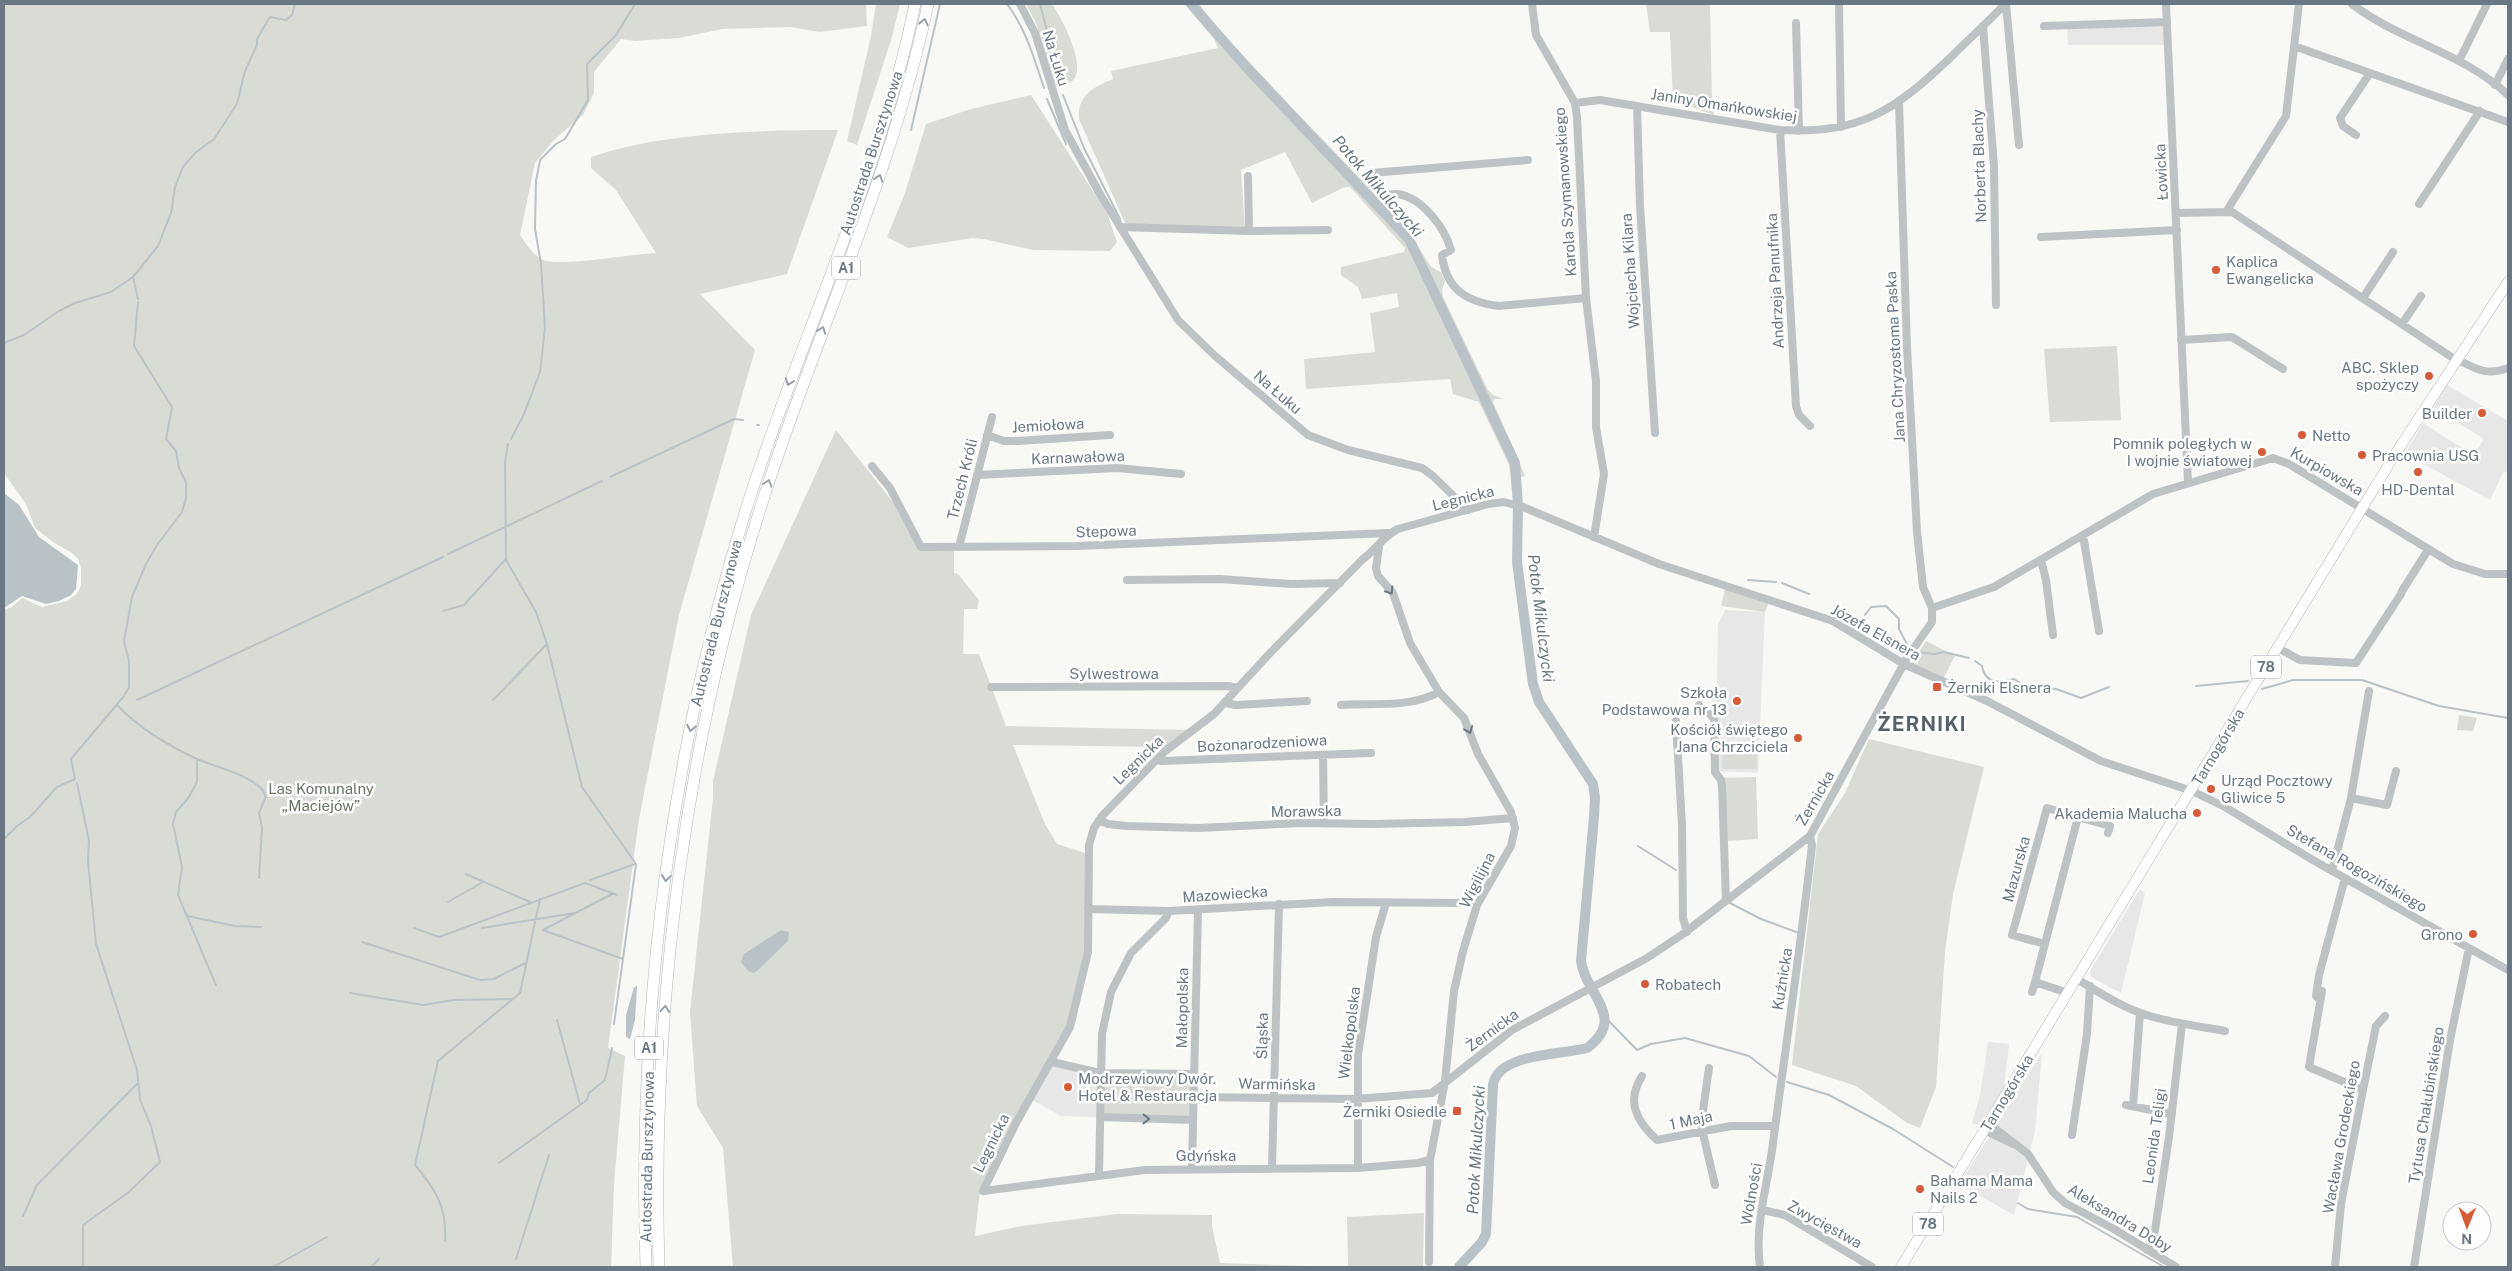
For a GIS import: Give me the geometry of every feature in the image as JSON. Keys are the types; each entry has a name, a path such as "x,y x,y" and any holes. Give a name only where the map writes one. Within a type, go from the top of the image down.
{"highway":[{"name":"Autostrada Bursztynowa","path":"646,1267 645,1127 648,1065 666,878 694,714 741,525 785,393 875,150 899,73 915,4"},
{"name":"Autostrada Bursztynowa","path":"659,1267 660,1091 668,980 679,880 707,716 754,530 801,388 888,154 911,77 928,4"}],"main road":[{"name":"Tarnogórska","path":"1901,1267 2192,791 2362,508 2508,282"}],"street":[{"name":"Na Łuku","path":"1020,4 1035,34 1065,130 1120,227 1178,320 1214,355 1295,426 1308,435 1328,444 1422,468 1433,476 1468,510"},
{"name":"Karola Szymanowskiego","path":"1532,4 1534,24 1540,44 1575,103 1586,298 1596,382 1596,427 1604,474 1594,537"},
{"path":"1839,4 1841,127"},
{"path":"2006,4 2019,145"},
{"name":"Janiny Omańkowskiej","path":"1575,103 1600,100 1780,130 1799,131 1841,127 1870,118 1899,103 2006,4"},
{"name":"Łowicka","path":"2166,4 2188,482"},
{"path":"2226,212 2286,116 2298,4"},
{"path":"2352,4 2385,25 2459,61 2508,95"},
{"path":"2459,61 2487,4"},
{"path":"2044,26 2167,22"},
{"path":"1796,23 1799,131"},
{"name":"Norberta Blachy","path":"1983,26 1994,166 1996,305"},
{"path":"2294,46 2508,122"},
{"path":"2495,85 2508,59"},
{"path":"2356,135 2343,126 2340,118 2370,73"},
{"name":"Jana Chryzostoma Paska","path":"1899,103 1907,347 1917,532 1923,587 1932,608"},
{"name":"Wojciecha Kilara","path":"1637,106 1640,206 1655,433"},
{"path":"2419,204 2480,111"},
{"name":"Andrzeja Panufnika","path":"1780,130 1796,406 1800,415 1810,426"},
{"path":"1528,160 1383,172 1373,174 1373,178 1381,195 1397,194 1407,198 1433,215 1451,250 1442,256 1446,275 1455,289 1465,296 1488,305 1499,306 1586,298"},
{"path":"1248,176 1249,231"},
{"path":"2176,213 2232,212 2457,360 2485,373 2495,373 2508,368"},
{"path":"1120,227 1249,231 1328,230"},
{"path":"2041,237 2177,230"},
{"path":"2363,298 2393,252"},
{"path":"2402,324 2422,296"},
{"path":"2181,340 2232,337 2283,369"},
{"name":"Trzech Króli","path":"959,547 992,417"},
{"name":"Jemiołowa","path":"987,435 1004,441 1110,435"},
{"name":"Kurpiowska","path":"1932,608 1994,587 2142,499 2188,482 2273,458 2290,464 2453,564 2476,572 2508,574"},
{"name":"Stepowa","path":"872,466 890,488 921,547 1078,546 1388,533"},
{"name":"Karnawałowa","path":"976,475 1117,468 1180,474"},
{"name":"Legnicka","path":"983,1191 1020,1116 1070,1027 1088,952 1088,845 1099,820 1156,760 1225,703 1340,583 1379,547 1388,533 1398,528 1488,504 1504,502 1512,504"},
{"name":"Józefa Elsnera","path":"1512,504 1671,568 1832,621 1904,664 1987,701 2101,761 2192,791"},
{"path":"2083,535 2099,632"},
{"name":"Wigilijna","path":"1379,547 1376,568 1378,576 1393,593 1410,643 1439,692 1464,718 1478,754 1500,789 1513,818 1515,828 1511,846 1477,905 1463,950 1454,991 1445,1081 1430,1160 1429,1262"},
{"path":"2278,648 2300,660 2356,663 2428,550"},
{"path":"2041,560 2046,580 2053,635"},
{"path":"1127,580 1220,579 1291,584 1340,583"},
{"path":"1904,664 1932,622 1932,608"},
{"name":"Żernicka","path":"1445,1081 1512,1030 1583,990 1647,958 1687,932 1810,836 1904,664"},
{"name":"Sylwestrowa","path":"991,687 1228,686 1238,688"},
{"path":"2332,871 2351,798 2369,691"},
{"path":"1341,704 1413,701 1430,697 1439,692"},
{"path":"1225,703 1236,706 1307,701"},
{"path":"1699,706 1703,712 1710,714 1714,719 1716,772 1722,780 1726,901"},
{"path":"1676,721 1682,826 1683,918 1687,932"},
{"name":"Bożonarodzeniowa","path":"1156,760 1370,753"},
{"path":"1323,755 1324,823"},
{"path":"2351,798 2387,805 2396,771"},
{"name":"Stefana Rogozińskiego","path":"2192,791 2225,807 2332,871 2508,970"},
{"name":"Mazurska","path":"2045,944 2012,935 2047,808 2110,826 2108,833"},
{"path":"2032,992 2078,817"},
{"name":"Morawska","path":"1099,820 1108,824 1126,826 1198,828 1324,823 1455,823 1513,818"},
{"name":"Kuźnicka","path":"1775,1126 1800,951 1812,845 1810,836"},
{"path":"2320,1000 2316,996 2319,975 2346,878"},
{"name":"Wielkopolska","path":"1358,1168 1356,1099 1358,1055 1376,937 1386,903"},
{"name":"Mazowiecka","path":"1099,1174 1102,1034 1111,992 1131,953 1166,918 1169,911 1279,904 1469,903 1477,905"},
{"name":"Śląska","path":"1272,1168 1279,904"},
{"path":"1088,909 1169,911"},
{"name":"Małopolska","path":"1192,1168 1198,910"},
{"name":"Tytusa Chałubińskiego","path":"2414,1267 2450,1040 2469,948"},
{"path":"2077,978 2124,1006 2140,1013 2182,1024 2225,1030"},
{"path":"2035,982 2068,993"},
{"path":"2072,1135 2087,1034 2090,986"},
{"path":"2322,992 2309,1067 2363,1090"},
{"path":"2140,1013 2129,1106 2172,1114"},
{"name":"Wacława Grodeckiego","path":"2335,1267 2341,1204 2363,1090 2376,1026 2385,1016"},
{"name":"Leonida Teligi","path":"2147,1250 2154,1237 2172,1114 2182,1024"},
{"path":"1052,1062 1100,1073 1194,1074"},
{"path":"1709,1068 1701,1125 1715,1184"},
{"name":"1 Maja","path":"1642,1076 1635,1086 1634,1106 1649,1133 1657,1140 1745,1124 1775,1126"},
{"name":"Warmińska","path":"1193,1097 1356,1099 1432,1093 1440,1088 1445,1081"},
{"path":"1100,1117 1193,1120"},
{"name":"Wolności","path":"1760,1267 1757,1238 1775,1126"},
{"name":"Aleksandra Doby","path":"1987,1127 1990,1133 2014,1145 2034,1161 2053,1192 2065,1203 2114,1229 2176,1267"},
{"name":"Gdyńska","path":"983,1191 1099,1174 1192,1168 1358,1168 1418,1163 1430,1160"},
{"name":"Zwycięstwa","path":"1762,1210 1785,1215 1872,1267"}],"shaded area":[{"path":"2163,23 2165,45 2068,45 2067,25"},
{"path":"2447,385 2508,421 2508,471 2503,473 2490,500 2405,454 2423,423 2473,455 2483,441 2483,438 2433,408"},
{"path":"4,493 19,505 39,537 78,565 76,589 71,595 59,601 46,604 22,596 4,608"},
{"name":"Szkoła Podstawowa nr 13","path":"1725,610 1765,612 1758,773 1719,771 1717,712 1713,711 1713,691 1717,691 1718,625"},
{"path":"2140,889 2145,893 2121,993 2091,977 2090,971"},
{"path":"781,930 789,932 788,941 754,973 748,971 741,962 744,954"},
{"path":"637,986 635,1020 630,1039 626,1037 626,1015 634,987"},
{"path":"1988,1042 2009,1044 2004,1088 1979,1126 1972,1123 1980,1095"},
{"path":"2042,1053 2035,1131 2014,1215 1959,1184"},
{"name":"Modrzewiowy Dwór. Hotel & Restauracja","path":"1051,1065 1097,1074 1097,1117 1061,1116 1031,1099"}],"green space":[{"name":"Las Komunalny „Maciejów”","path":"4,4 866,4 867,26 819,32 791,27 722,29 679,38 635,41 621,39 594,72 594,93 583,115 554,140 535,163 520,235 536,256 552,262 656,253 616,190 591,168 591,157 649,142 681,137 745,132 838,130 787,274 700,294 755,350 679,615 639,819 608,1048 625,1056 614,1184 611,1267 4,1267 4,610 12,607 22,598 42,607 67,601 77,594 81,585 81,568 78,559 72,553 53,542 35,528 26,504 4,473"},
{"path":"876,4 900,4 892,37 857,145 847,141 871,36"},
{"path":"1026,4 1052,4 1064,24 1075,52 1077,66 1075,77 1069,84 1055,85 1036,23"},
{"path":"1185,4 1199,4 1216,26 1296,112 1390,209 1409,232 1431,267 1441,272 1445,281 1442,290 1443,297 1488,390 1493,395 1503,399 1494,399 1493,402 1525,476 1521,477 1522,502 1513,499 1509,465 1479,402 1453,394 1450,379 1306,389 1304,359 1375,352 1370,313 1399,307 1397,293 1362,299 1358,287 1341,275 1341,267 1404,252 1405,248 1350,187 1345,187 1312,203 1285,152 1241,170 1245,230 1127,227 1079,119 1079,111 1088,93 1099,85 1113,79 1111,71 1218,48 1214,39"},
{"path":"1646,4 1710,4 1712,103 1714,115 1673,100 1670,32 1650,32"},
{"path":"1031,95 1107,213 1117,242 1110,251 1033,250 973,238 908,248 887,237 905,193 926,124 971,109"},
{"path":"2117,346 2121,420 2050,422 2044,349"},
{"path":"836,430 911,525 921,550 954,549 954,573 958,574 979,600 977,609 964,609 963,654 979,654 1006,726 1187,730 1166,747 1013,745 1045,824 1057,844 1085,853 1088,952 1070,1027 1031,1099 1013,1121 980,1190 975,1236 1021,1226 1117,1214 1212,1215 1212,1226 1220,1263 1337,1267 733,1267 723,1148 697,1106 690,1012 713,798 713,781 751,615"},
{"path":"1725,589 1769,602 1765,612 1721,606"},
{"path":"1926,641 1955,656 1943,679 1910,666"},
{"path":"2459,715 2477,718 2473,731 2457,730"},
{"path":"1869,739 1984,767 1953,894 1945,952 1936,1087 1920,1128 1907,1123 1856,1086 1792,1065 1818,834 1845,793"},
{"path":"1723,745 1757,746 1757,769 1722,769"},
{"path":"1756,777 1758,839 1726,841 1723,778"},
{"path":"1100,1073 1194,1074 1193,1120 1100,1117"},
{"path":"1424,1213 1423,1267 1337,1267 1348,1266 1347,1217"}],"waterway":[{"path":"138,299 133,277 158,246 171,213 175,187 183,167 195,153 214,139 237,104 245,71 257,45 257,39 270,17 286,20 292,15 295,4"},
{"path":"511,439 524,414 540,372 545,328 541,264 535,229 536,181 540,160 556,144 565,139 588,100 587,64 616,35 635,4"},
{"path":"911,130 940,4"},
{"path":"1007,4 1024,34 1044,88"},
{"path":"1040,4 1060,82"},
{"name":"Potok Mikulczycki","path":"1191,4 1247,68 1409,239 1515,463 1518,505 1517,562 1533,684 1539,702 1593,784 1595,798 1594,817 1581,961 1584,973 1601,1006 1604,1026 1599,1037 1587,1048 1547,1054 1518,1061 1506,1067 1497,1075 1493,1085 1486,1234 1482,1242 1459,1267"},
{"path":"1063,95 1084,148 1120,219"},
{"path":"1047,99 1066,144"},
{"path":"4,343 24,335 59,311 75,303 111,292 133,277"},
{"path":"125,694 129,687 129,661 124,641 132,597 146,564 157,545 182,512 186,498 186,482 179,468 176,451 166,439 172,407 134,346 138,302"},
{"path":"610,477 734,419 743,420"},
{"path":"508,444 505,462 506,560 536,612 547,644 582,787 636,864 614,1024"},
{"path":"448,554 602,481"},
{"path":"137,700 443,557"},
{"path":"443,611 464,605 505,560"},
{"path":"1748,580 1776,582"},
{"path":"1782,583 1809,594"},
{"path":"1865,615 1871,607 1886,606 1899,619 1899,629 1909,648"},
{"path":"1840,614 1857,618"},
{"path":"493,700 547,644"},
{"path":"1917,652 1934,654 1944,652 1969,658"},
{"path":"1975,661 1982,666 1986,676 1994,681 2014,679 2026,687 2056,689 2081,698 2109,687"},
{"path":"2262,689 2293,680 2362,680 2439,706 2508,718"},
{"path":"2196,686 2248,681"},
{"path":"4,839 17,826 30,817 57,787 75,779 71,759 124,696"},
{"path":"117,705 134,721 165,742 197,759 235,773 261,789 266,796 259,813 262,828 259,878"},
{"path":"197,759 197,782 189,797 176,812 173,824 182,867 178,895 216,985"},
{"path":"77,783 89,841 88,861 96,944 137,1070 140,1100 151,1126 160,1162 129,1192 83,1225 83,1267"},
{"path":"1638,846 1676,870"},
{"path":"590,880 635,864"},
{"path":"466,874 530,902"},
{"path":"448,902 483,882"},
{"path":"414,928 439,937 585,883 617,895"},
{"path":"543,930 612,894"},
{"path":"445,1241 444,1218 439,1200 415,1165 438,1061 520,993 540,899"},
{"path":"1730,903 1761,919 1799,933"},
{"path":"482,928 575,913"},
{"path":"187,916 235,926 261,927"},
{"path":"543,930 623,959"},
{"path":"362,942 480,980 494,979 525,963"},
{"path":"350,993 423,1005 454,1000 512,999"},
{"path":"1604,1016 1637,1050 1651,1044 1685,1038 1749,1056 1776,1077"},
{"path":"557,1020 580,1104"},
{"path":"499,1163 587,1100 589,1093 605,1080 612,1048"},
{"path":"1787,1082 1829,1095 1893,1129 1953,1167"},
{"path":"23,1216 37,1185 138,1083"},
{"path":"516,1259 549,1155"},
{"path":"2018,1203 2028,1209 2077,1217 2164,1267"},
{"path":"273,1267 327,1237"},
{"path":"371,1267 379,1259"}],"place":[{"name":"Kaplica Ewangelicka","path":"2216,270"},
{"name":"ABC. Sklep spożyczy","path":"2429,376"},
{"name":"Builder","path":"2482,413"},
{"name":"Netto","path":"2302,435"},
{"name":"Pomnik poległych w I wojnie światowej","path":"2262,452"},
{"name":"Pracownia USG","path":"2362,455"},
{"name":"HD-Dental","path":"2418,472"},
{"name":"Żerniki Elsnera","path":"1937,687"},
{"name":"Szkoła Podstawowa nr 13","path":"1737,701"},
{"name":"Kościół świętego Jana Chrzciciela","path":"1798,738"},
{"name":"Urząd Pocztowy Gliwice 5","path":"2211,789"},
{"name":"Akademia Malucha","path":"2197,813"},
{"name":"Grono","path":"2473,934"},
{"name":"Robatech","path":"1645,984"},
{"name":"Modrzewiowy Dwór. Hotel & Restauracja","path":"1068,1087"},
{"name":"Żerniki Osiedle","path":"1457,1111"},
{"name":"Bahama Mama Nails 2","path":"1920,1189"}],"district":[{"name":"ŻERNIKI","path":"1922,724"}]}
